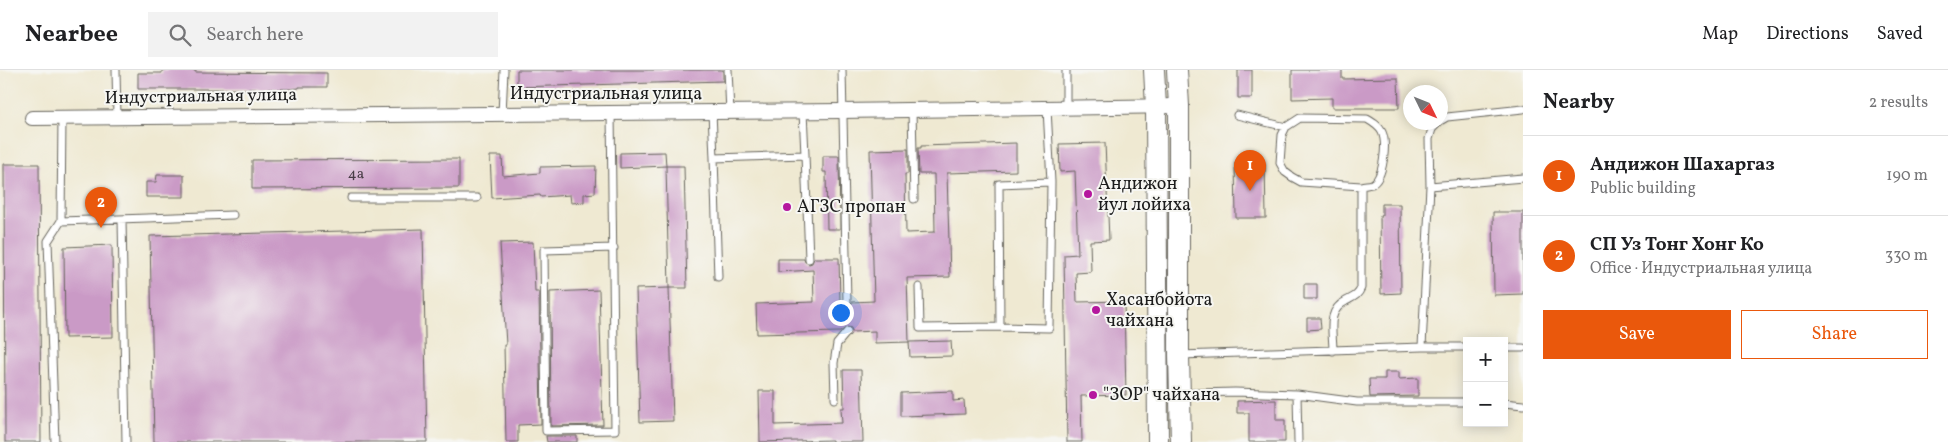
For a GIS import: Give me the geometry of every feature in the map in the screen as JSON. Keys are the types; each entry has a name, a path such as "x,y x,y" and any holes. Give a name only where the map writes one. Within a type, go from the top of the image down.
{"main road":[{"path":"1154,70 1168,355 1180,394 1181,442"},
{"path":"1158,442 1157,394 1168,355 1179,106 1177,70"}],"street":[{"name":"Индустриальная улица","path":"32,118 842,112 1179,106"}],"lane":[{"path":"116,70 117,117"},
{"path":"502,114 504,70"},
{"path":"728,70 730,112"},
{"path":"842,70 847,302"},
{"path":"1066,70 1066,108"},
{"path":"919,288 920,328 1049,328 1051,182 1048,109"},
{"path":"1448,117 1523,109"},
{"path":"912,110 914,199"},
{"path":"712,112 718,277"},
{"path":"803,112 809,259"},
{"path":"610,113 614,248 615,430 546,431 544,250 614,248"},
{"path":"1238,115 1286,127"},
{"path":"55,442 48,241 61,220 62,117"},
{"path":"1300,118 1368,120 1376,124 1384,139 1382,170 1378,179 1372,184 1360,186 1301,182 1292,178 1285,172 1280,163 1282,135 1286,127 1300,118"},
{"path":"1422,347 1430,186 1429,139 1432,130"},
{"path":"714,158 805,155"},
{"path":"1430,186 1523,178"},
{"path":"1000,327 999,184 1051,182"},
{"path":"1333,351 1332,312 1337,306 1355,296 1361,288 1360,186"},
{"path":"351,198 477,198"},
{"path":"61,220 233,215"},
{"path":"122,219 126,442"},
{"path":"835,399 834,363 837,344 847,332"},
{"path":"1168,355 1463,347"},
{"path":"1508,348 1523,348"},
{"path":"1157,394 1235,392 1297,394 1357,402 1463,402"},
{"path":"1297,394 1298,442"},
{"path":"1508,403 1523,405"}],"building":[{"path":"162,70 327,73 327,87 299,87 291,89 138,89 138,73 162,73"},
{"path":"517,70 723,70 723,81 517,87"},
{"path":"1238,70 1252,70 1252,98 1238,98"},
{"path":"1292,70 1342,70 1342,79 1398,78 1399,108 1332,108 1332,98 1292,99"},
{"path":"1016,143 1016,171 947,173 950,277 907,278 909,342 875,343 875,331 852,332 851,328 847,327 840,332 757,334 756,304 814,302 813,270 778,272 778,259 804,259 809,264 812,263 814,258 839,258 840,302 848,307 852,302 874,301 870,150 908,149 908,174 905,174 906,233 935,232 934,174 919,174 918,148 921,148 921,146"},
{"path":"1105,143 1109,240 1090,241 1091,272 1076,273 1077,302 1124,301 1126,395 1081,396 1082,442 1067,442 1064,255 1078,254 1075,171 1060,172 1059,144"},
{"path":"665,152 666,166 620,168 620,153"},
{"path":"490,156 502,156 503,176 540,173 540,167 596,166 595,193 584,194 584,202 571,203 570,195 492,198"},
{"path":"823,156 839,156 840,229 827,229 826,172 823,172"},
{"path":"459,159 459,188 252,189 252,160"},
{"path":"1235,163 1265,163 1266,218 1236,218"},
{"path":"4,164 39,164 41,442 5,442"},
{"path":"666,166 684,166 687,288 669,288"},
{"path":"157,175 184,175 184,197 146,197 146,182 156,182"},
{"path":"1382,204 1400,204 1401,293 1381,294 1380,215 1382,215"},
{"path":"1493,212 1523,212 1523,294 1494,295"},
{"path":"423,229 427,442 154,442 150,236"},
{"path":"533,242 535,292 539,292 541,424 518,425 518,442 506,442 504,345 506,345 500,243"},
{"path":"112,245 113,337 65,338 64,247"},
{"path":"1304,284 1317,284 1317,299 1304,299"},
{"path":"669,288 673,421 640,422 636,289"},
{"path":"599,290 603,425 551,426 550,292"},
{"path":"1307,318 1320,318 1321,329 1307,330"},
{"path":"951,341 952,356 910,357 909,342"},
{"path":"843,370 861,370 863,442 832,442 832,440 760,442 759,391 775,391 775,425 842,423 841,408 844,408"},
{"path":"1385,372 1399,372 1399,379 1418,378 1418,396 1370,397 1369,379 1385,379"},
{"path":"953,391 953,401 964,400 965,414 901,416 901,393"},
{"path":"1276,400 1276,420 1285,420 1285,442 1249,442 1249,413 1237,413 1237,401"},
{"path":"546,436 577,436 577,442 547,442"}],"place":[{"name":"Андижон Шахаргаз","path":"1250,191"},
{"name":"Андижон йул лойиха","path":"1088,194"},
{"name":"АГЗС пропан","path":"787,207"},
{"name":"СП Уз Тонг Хонг Ко","path":"101,228"},
{"name":"Хасанбойота чайхана","path":"1096,310"},
{"name":"\"ЗОР\" чайхана","path":"1093,395"}]}
